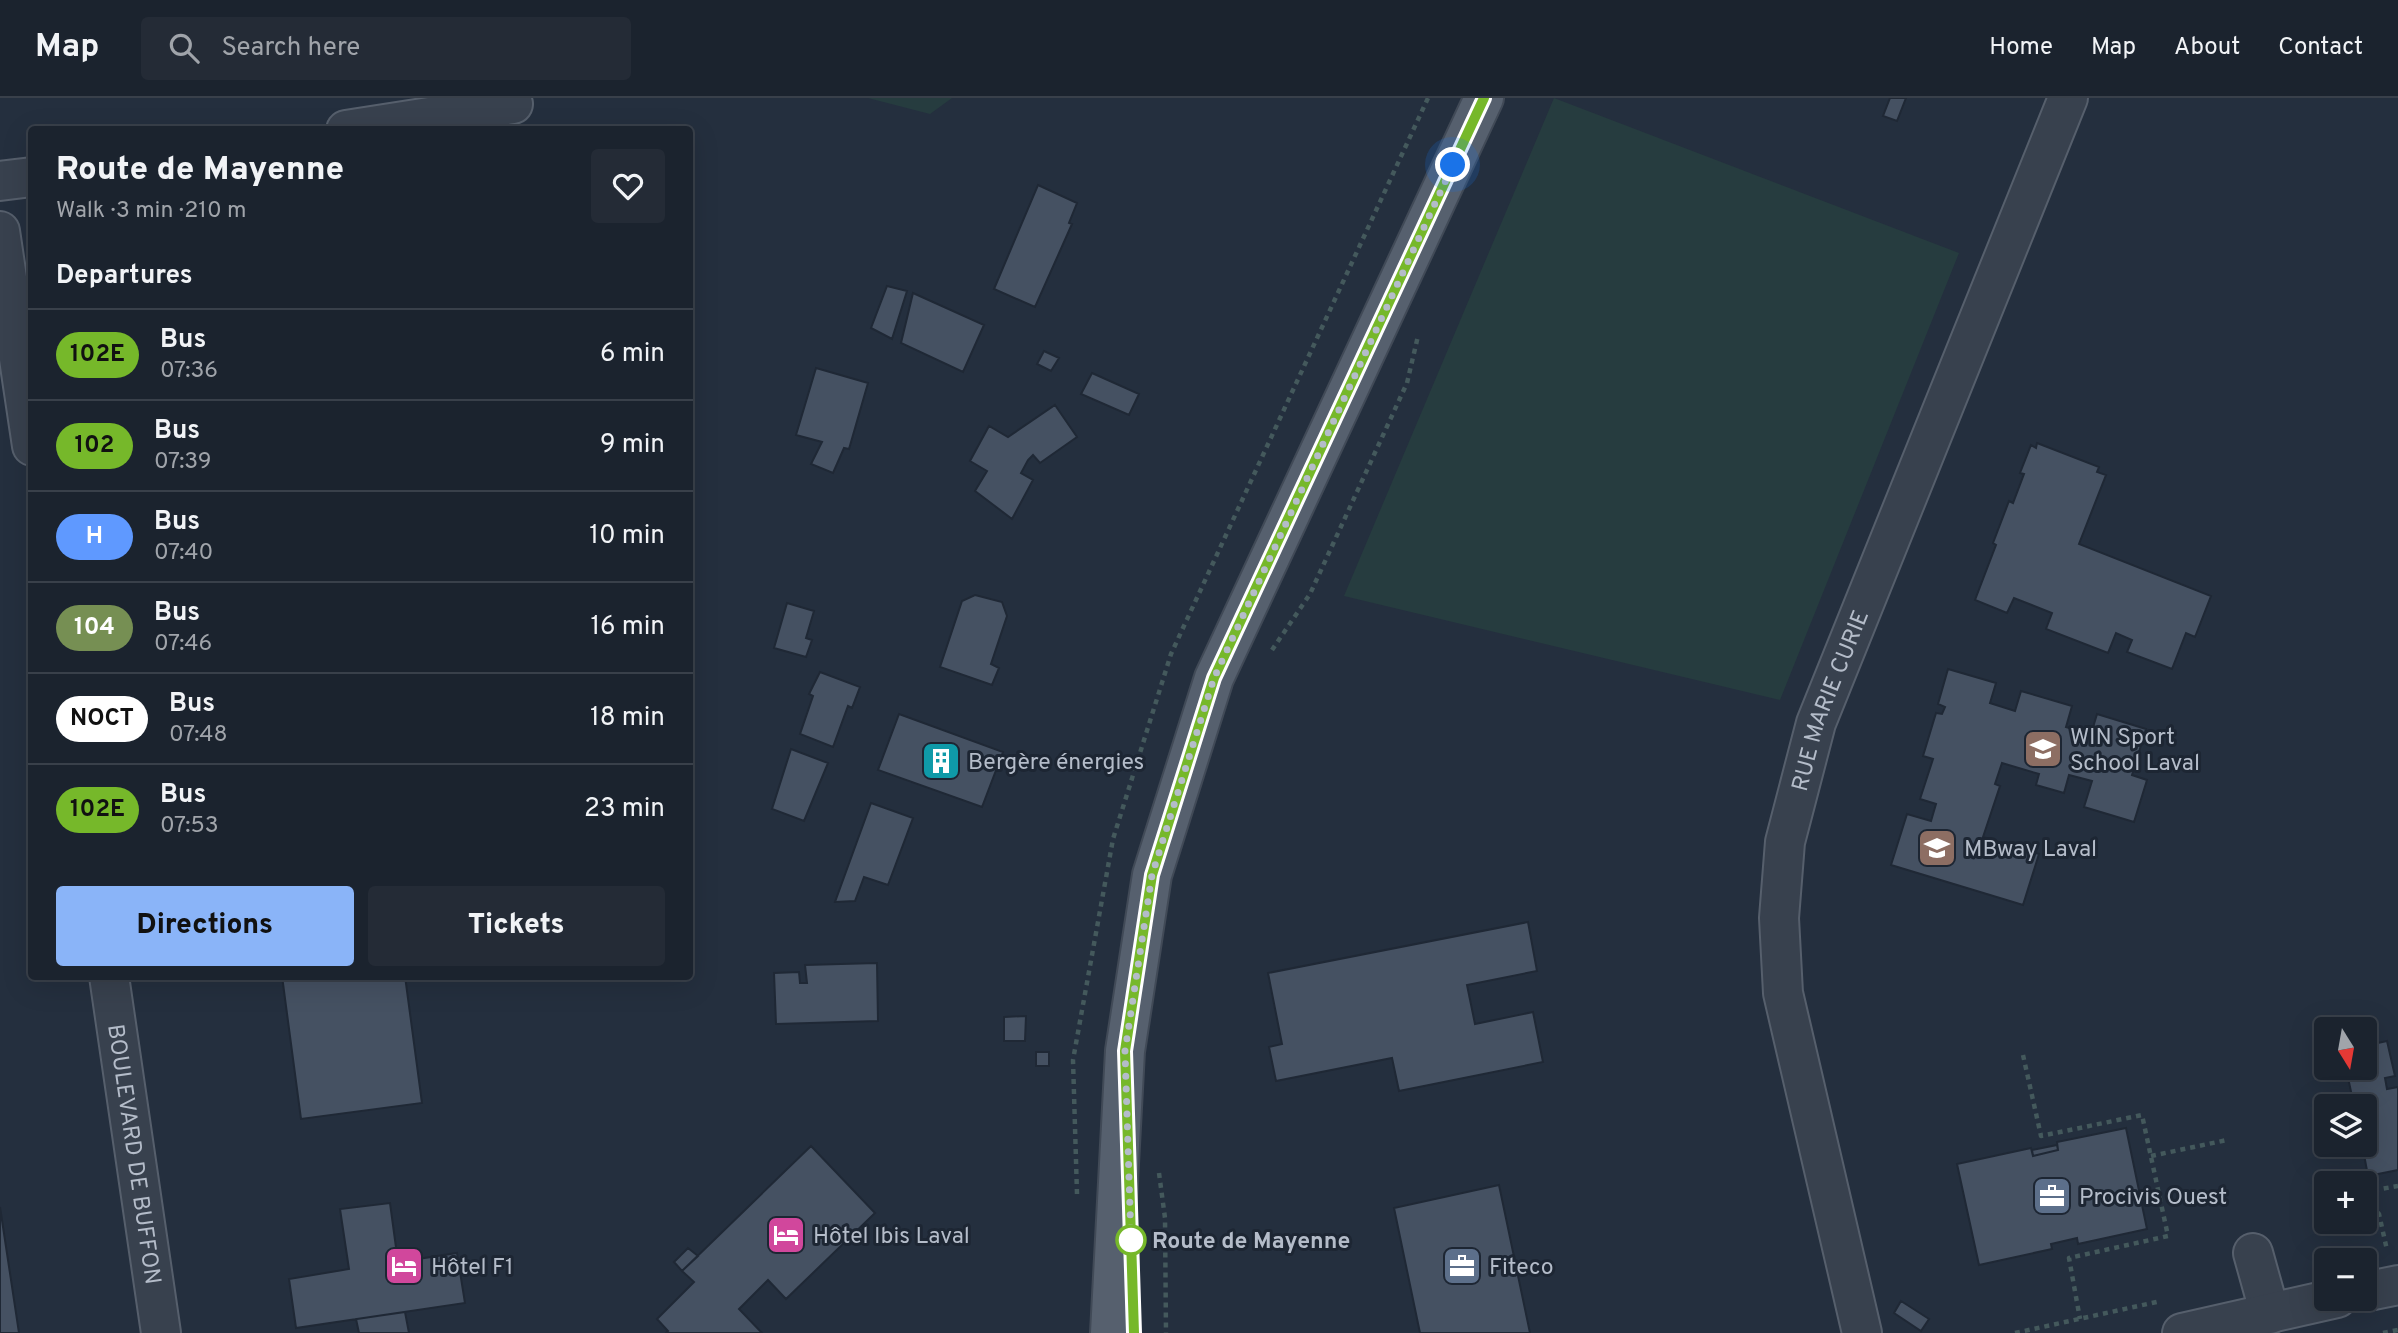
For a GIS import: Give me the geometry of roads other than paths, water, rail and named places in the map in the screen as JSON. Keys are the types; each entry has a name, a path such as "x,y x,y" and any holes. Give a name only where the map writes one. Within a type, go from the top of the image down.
{"main road":[{"path":"1110,1333 1125,1051 1152,875 1214,678 1484,98"},
{"path":"1125,1051 1134,1333"}],"street":[{"name":"RUE MARIE CURIE","path":"1862,1333 1783,993 1779,918 1785,842 1816,723 2068,98"},
{"path":"372,126 513,104"},
{"path":"0,181 28,178"},
{"path":"0,231 28,419"},
{"name":"BOULEVARD DE BUFFON","path":"110,980 162,1333"},
{"path":"2253,1253 2270,1314"},
{"path":"2377,1282 2393,1269"},
{"path":"2182,1333 2314,1303"}],"place":[{"name":"WIN Sport School Laval","path":"2043,749"},
{"name":"Bergère énergies","path":"941,761"},
{"name":"MBway Laval","path":"1937,848"},
{"name":"Procivis Ouest","path":"2052,1196"},
{"name":"Hôtel Ibis Laval","path":"786,1235"},
{"name":"Route de Mayenne","path":"1131,1240"},
{"name":"Hôtel F1","path":"404,1266"},
{"name":"Fiteco","path":"1462,1266"}]}
